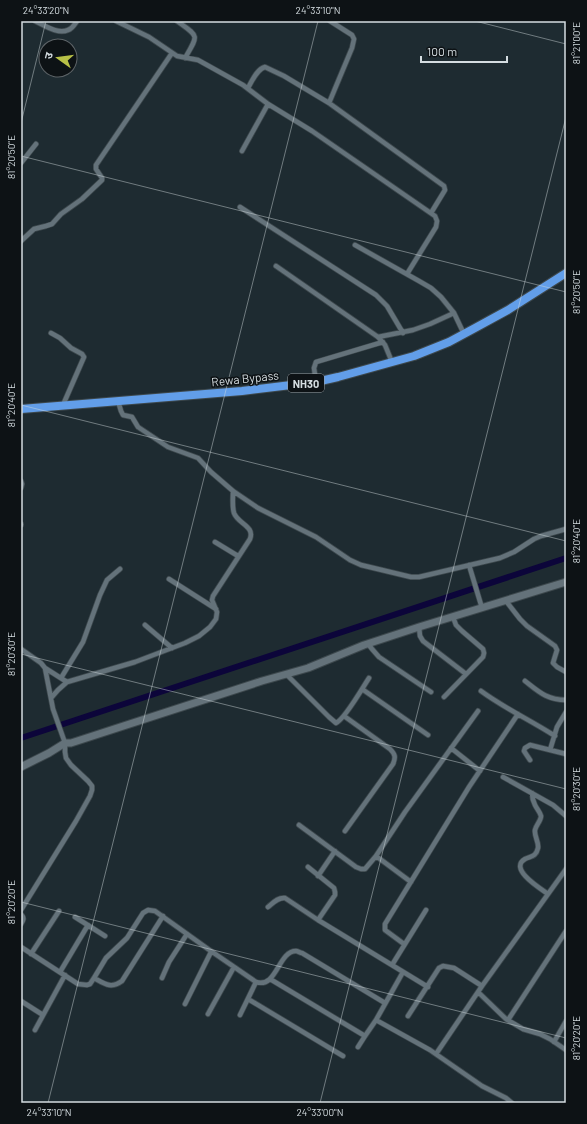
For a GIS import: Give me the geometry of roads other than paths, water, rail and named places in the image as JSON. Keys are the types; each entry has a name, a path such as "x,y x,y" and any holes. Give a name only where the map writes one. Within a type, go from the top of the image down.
{"highway":[{"name":"Rewa Bypass","path":"21,409 242,391 316,382 338,377 392,362 433,348 464,334 566,273"}],"street":[{"path":"35,21 53,30 64,31 69,30 77,21"},
{"path":"116,21 149,37 177,56 198,60 248,88 268,104 312,131 437,218 436,227 407,274"},
{"path":"177,21 195,36 194,43 185,58"},
{"path":"329,103 352,48 354,39 352,35 330,21"},
{"path":"21,241 34,228 52,224 61,214 82,199 102,180 96,169 96,165 172,53"},
{"path":"248,88 260,70 265,67 284,76 329,103 444,186 445,190 431,213"},
{"path":"242,151 268,104"},
{"path":"21,163 36,144"},
{"path":"240,207 376,295 387,306 403,333"},
{"path":"355,245 431,288 441,297 454,313 464,334"},
{"path":"276,266 378,337 383,342 392,362"},
{"path":"378,337 403,333 426,326 454,313"},
{"path":"51,333 60,338 71,348 82,354 84,357 63,405"},
{"path":"316,382 314,368 316,362 383,342"},
{"path":"118,401 120,412 123,415 132,417 138,427 168,447 198,458 211,472 233,491 258,508 316,537 350,560 361,565 414,577 425,576 500,558 514,552 534,539 566,529"},
{"path":"21,481 21,488"},
{"path":"51,698 68,682 135,662 192,640 204,632 213,623 216,619 217,612 212,600 213,596 250,539 252,532 237,518 234,512 233,491"},
{"path":"215,542 238,556"},
{"path":"469,565 481,606"},
{"path":"61,678 83,642 100,595 108,580 120,569"},
{"path":"169,578 216,609"},
{"path":"64,741 71,743 262,681 308,668 368,644 481,606 506,601 566,582"},
{"path":"506,601 527,626 555,646 557,650 553,663 557,668 566,672"},
{"path":"444,697 483,657 485,652 459,628 452,617"},
{"path":"145,625 172,648"},
{"path":"419,627 420,636 423,641 466,674"},
{"path":"368,644 379,657 431,692"},
{"path":"22,650 41,663 45,668 68,682"},
{"path":"21,910 76,821 92,790 92,786 88,781 71,765 66,758 64,741 53,709 45,668"},
{"path":"286,674 333,722 336,723 344,716 369,678"},
{"path":"525,681 546,696 558,700 566,700"},
{"path":"362,689 428,735"},
{"path":"481,691 499,704 555,736"},
{"path":"299,825 356,867 365,869 376,856 405,812 478,711"},
{"path":"550,750 558,727 566,712"},
{"path":"404,944 387,932 384,928 385,924 480,771 518,714"},
{"path":"344,716 390,750 394,754 395,758 394,764 345,832"},
{"path":"21,768 49,753 64,741"},
{"path":"530,760 524,751 524,748 530,745 566,754"},
{"path":"451,748 480,771"},
{"path":"503,777 553,805 566,816"},
{"path":"532,793 533,801 541,816 535,829 538,846 534,855 522,862 520,871 548,894"},
{"path":"318,876 335,851"},
{"path":"376,856 411,882"},
{"path":"308,867 334,888 335,892 318,920"},
{"path":"436,1054 482,986 566,869"},
{"path":"268,907 281,897 285,898 318,920 428,987"},
{"path":"21,955 23,948 78,984 90,984 106,958 127,938 144,912 152,910 163,916 211,952 256,982 265,983 270,979 286,956 296,951 302,953 385,1004"},
{"path":"392,965 426,910"},
{"path":"31,954 59,911"},
{"path":"21,914 24,919 21,924"},
{"path":"94,978 112,986 117,985 122,981 163,916"},
{"path":"75,917 105,936"},
{"path":"60,972 88,925"},
{"path":"508,1020 566,931"},
{"path":"162,978 169,962 187,934"},
{"path":"185,1004 211,952"},
{"path":"408,1016 439,968 443,966 454,968 482,986"},
{"path":"208,1014 234,967"},
{"path":"358,1047 376,1020 403,972"},
{"path":"35,1030 65,975"},
{"path":"270,979 365,1036"},
{"path":"240,1015 256,982"},
{"path":"478,992 496,1011 508,1020 523,1029 540,1034 566,1050"},
{"path":"248,999 343,1056"},
{"path":"21,1001 43,1015"},
{"path":"376,1020 436,1054 482,1086 506,1098 512,1103"},
{"path":"554,1042 566,1021"}],"waterway":[{"path":"21,738 566,558"}]}
